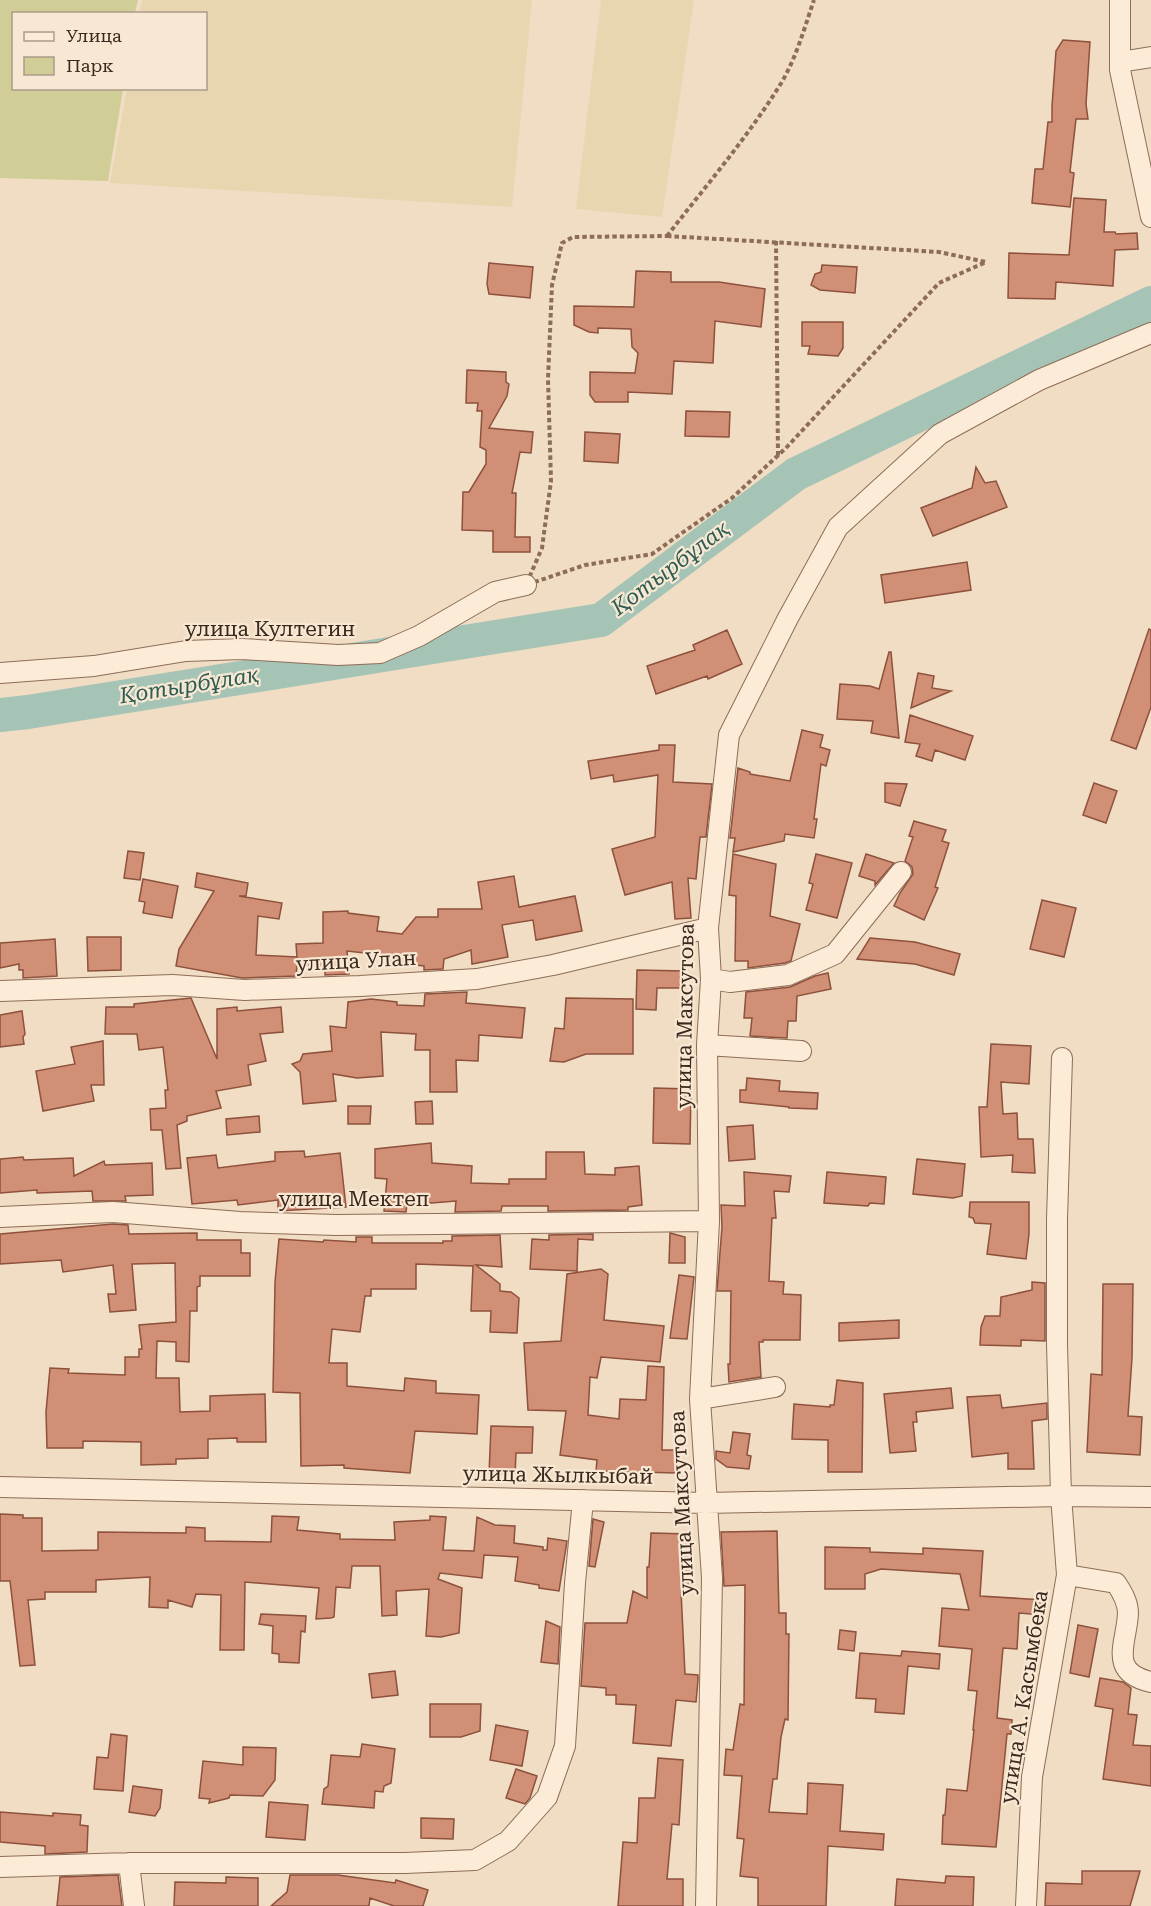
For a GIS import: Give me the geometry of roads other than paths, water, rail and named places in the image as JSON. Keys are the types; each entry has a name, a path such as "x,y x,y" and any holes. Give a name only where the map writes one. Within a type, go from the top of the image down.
{"street":[{"path":"1120,0 1120,70 1151,217"},
{"path":"1120,62 1151,57"},
{"name":"улица Максутова","path":"706,1906 712,1578 700,1399 709,1221 706,1046 711,979 708,928 729,735 838,526 940,434 1039,380 1151,333"},
{"name":"улица Култегин","path":"0,673 94,666 186,651 242,649 338,655 380,653 419,636 495,592 526,585"},
{"path":"711,979 730,982 788,975 835,954 901,872"},
{"name":"улица Улан","path":"0,991 172,985 257,990 477,978 553,965 708,928"},
{"path":"706,1046 801,1051"},
{"name":"улица А. Касымбека","path":"1026,1906 1032,1777 1067,1575 1061,1496 1057,1344 1062,1058"},
{"name":"улица Мектеп","path":"0,1217 113,1212 240,1222 336,1225 709,1221"},
{"path":"700,1399 775,1387"},
{"name":"улица Жылкыбай","path":"0,1487 706,1503 1061,1496 1151,1497"},
{"path":"0,1867 129,1863 405,1863 475,1860 508,1840 547,1797 565,1746 575,1583 583,1500"},
{"path":"1067,1575 1116,1583 1124,1595 1128,1612 1121,1652 1127,1669 1141,1680 1151,1682"},
{"path":"129,1863 134,1906"}],"waterway":[{"name":"Қотырбұлақ","path":"0,715 601,620 796,474 1151,303"}]}
